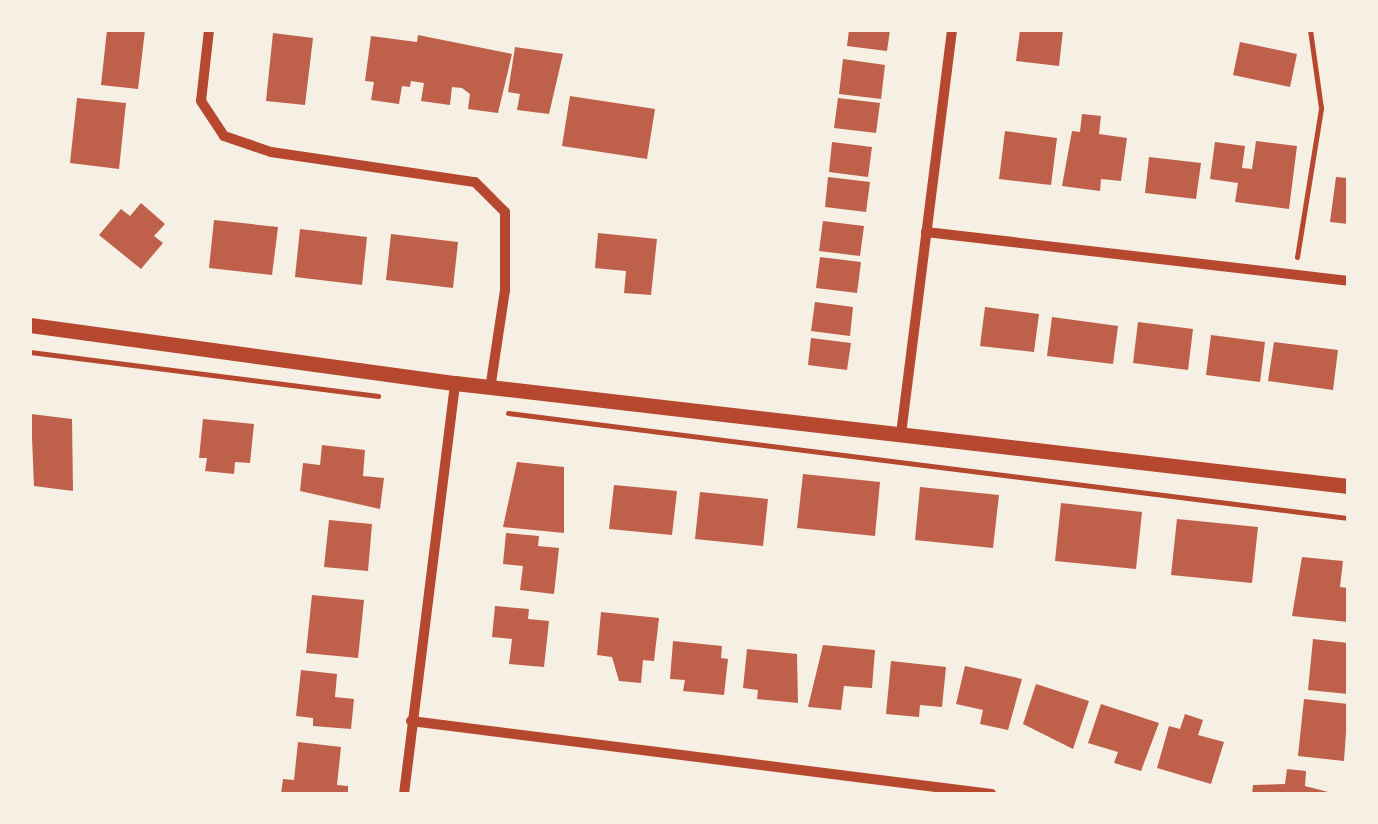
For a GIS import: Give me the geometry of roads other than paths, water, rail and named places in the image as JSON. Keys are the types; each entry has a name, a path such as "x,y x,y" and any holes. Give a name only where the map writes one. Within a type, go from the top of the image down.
{"street":[{"path":"209,30 201,102 224,136 271,152 475,182 505,212 505,290 492,384"},
{"path":"901,434 952,30"},
{"path":"926,232 1348,282"},
{"path":"30,325 455,383 492,384 1348,486"},
{"path":"404,794 410,721 455,383"},
{"path":"410,721 991,794"}]}
